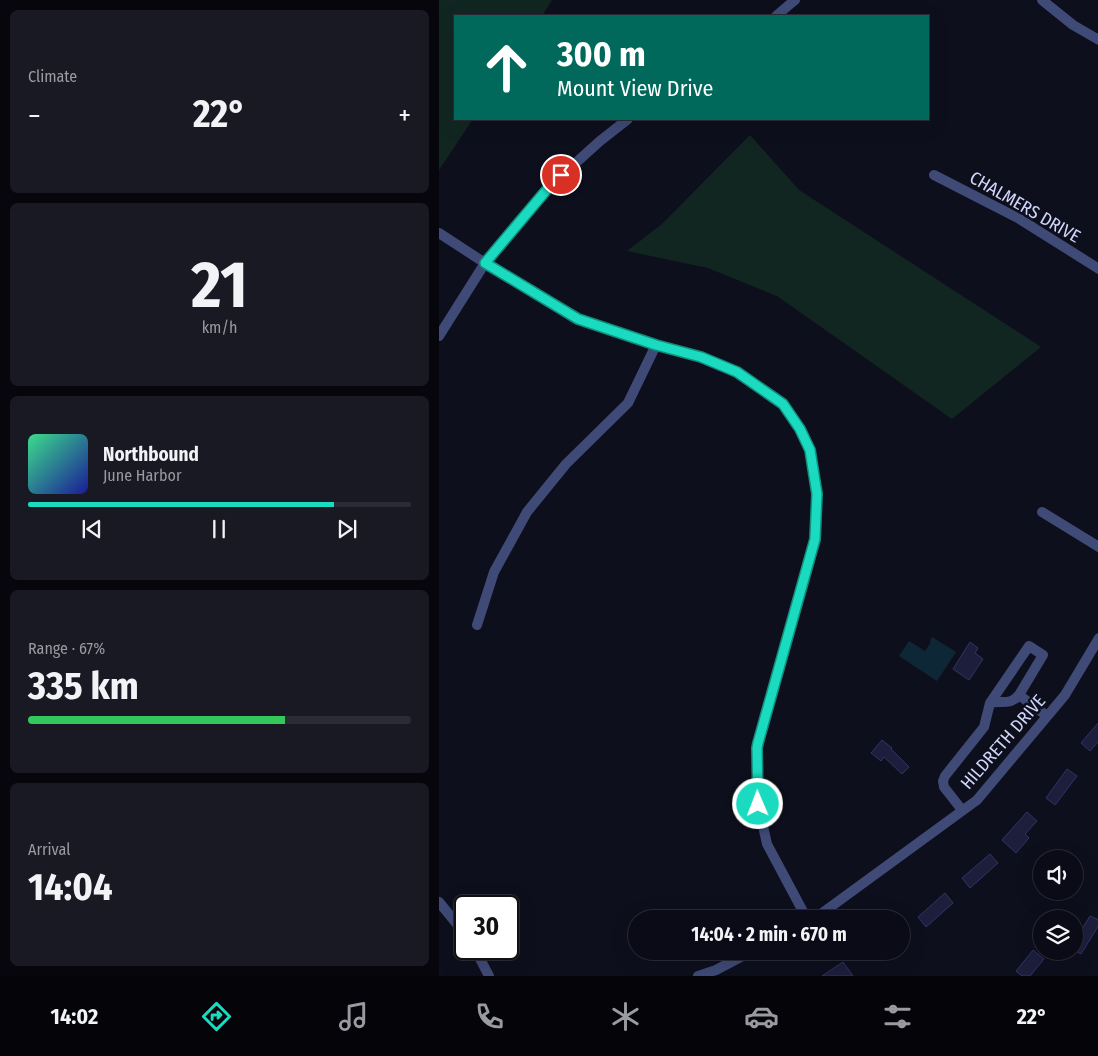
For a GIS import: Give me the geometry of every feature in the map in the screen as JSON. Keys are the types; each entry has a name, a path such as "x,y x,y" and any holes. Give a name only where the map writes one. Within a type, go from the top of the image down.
{"street":[{"path":"776,15 795,0"},
{"path":"1042,0 1073,25 1098,40"},
{"path":"439,336 485,263 549,187 600,141 627,120"},
{"name":"CHALMERS DRIVE","path":"934,175 1017,218 1098,269"},
{"path":"439,233 578,319 656,345 701,357 737,372 783,404 800,429 810,450 817,494 815,539 758,743 757,759 758,804 767,844 802,910"},
{"path":"477,625 494,572 527,512 566,464 628,403 656,345"},
{"path":"1042,512 1098,547"},
{"name":"HILDRETH DRIVE","path":"826,910 977,800 1065,695 1098,638"},
{"path":"962,810 943,787 945,776 984,727 990,703 1029,646 1043,655 1015,700 990,703"},
{"path":"1019,695 1047,716"},
{"path":"439,902 454,920"},
{"path":"481,960 489,976"},
{"path":"698,976 717,973 738,960"}],"green space":[{"path":"439,0 552,0 543,15 454,15 454,120 472,120 439,170"},
{"path":"750,135 799,190 1041,347 952,419 777,296 708,268 627,251 662,224"}],"water":[{"path":"932,637 956,652 937,681 899,656 909,641 925,651"}],"building":[{"path":"970,642 978,648 975,653 983,659 969,680 953,669"},
{"path":"1099,722 1099,741 1090,751 1081,743"},
{"path":"882,740 909,767 902,774 884,757 881,761 871,753"},
{"path":"1067,769 1077,776 1055,805 1046,798"},
{"path":"1027,812 1037,821 1025,834 1029,838 1016,853 1002,840"},
{"path":"990,854 998,863 970,888 962,878"},
{"path":"945,893 953,903 926,927 918,917"},
{"path":"1090,916 1099,920 1099,925 1083,951 1083,927"},
{"path":"1033,950 1033,960 1043,960 1030,976 1022,976 1016,971"},
{"path":"843,962 853,976 822,976"}],"route":[{"path":"561,175 485,263 578,319 656,345 701,357 737,372 783,404 800,429 810,450 817,494 815,539 758,743 758,804"}]}
